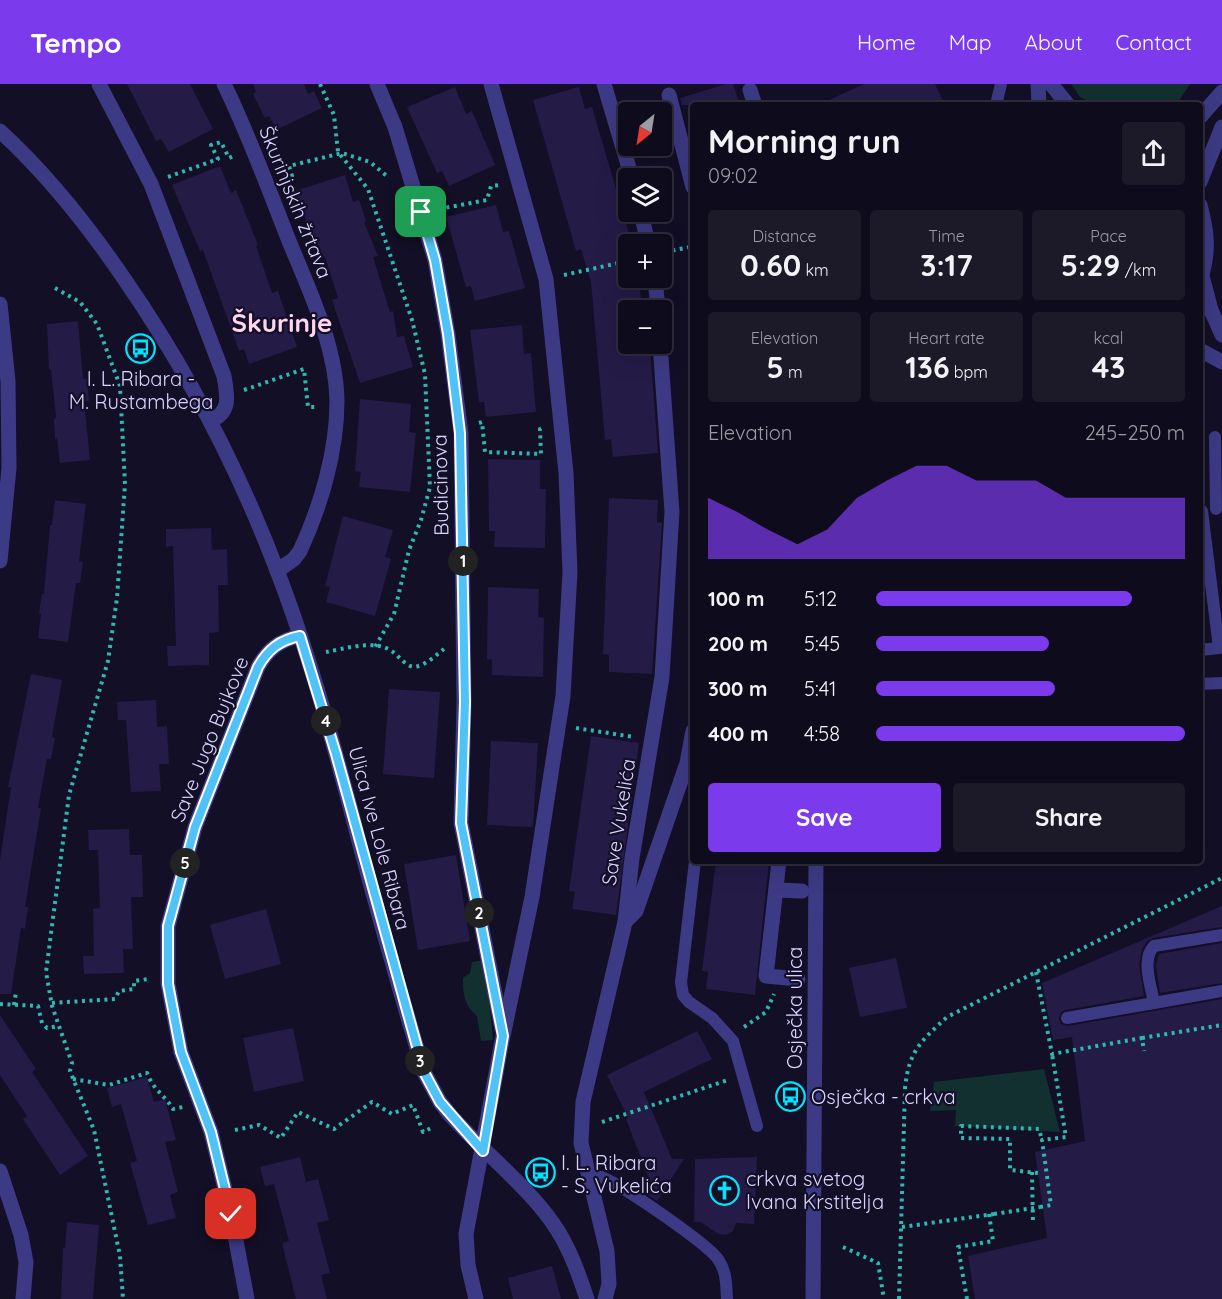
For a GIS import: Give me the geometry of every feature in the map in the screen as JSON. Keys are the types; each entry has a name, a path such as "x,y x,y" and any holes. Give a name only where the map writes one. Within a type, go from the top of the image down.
{"street":[{"path":"99,84 151,184 224,376 228,401 219,418 210,422"},
{"name":"Škurinjskih žrtava","path":"224,84 248,137 320,321 335,378 335,432 322,489 300,551 294,559 278,571"},
{"name":"Budicinova","path":"377,84 395,127 436,270 460,433 465,702 461,823 503,1036"},
{"path":"476,1299 468,1265 466,1234 532,897 563,696 570,572 566,473 546,279 491,84"},
{"path":"604,84 629,168"},
{"path":"1038,84 1039,102"},
{"path":"1051,84 1066,102"},
{"path":"750,90 754,102"},
{"path":"1203,114 1222,92"},
{"path":"669,95 690,176"},
{"path":"1203,174 1222,127"},
{"name":"Ulica Ive Lole Ribara","path":"0,131 74,210 111,259 153,319 210,422 278,571 300,636 336,754 424,1072 440,1102 483,1151 531,1197 557,1230 575,1263 587,1299"},
{"path":"1203,217 1207,232 1206,262 1203,272"},
{"path":"1203,285 1222,335"},
{"path":"0,304 8,381 9,468 0,561"},
{"path":"1203,352 1222,362"},
{"name":"Save Vukelića","path":"605,1299 609,1284 607,1251 581,1143 583,1102 625,922 632,858 662,677 672,512 661,354"},
{"name":"Save Jugo Bujkove","path":"247,1299 231,1214 211,1132 181,1052 168,984 168,926 195,827 258,667 266,653 276,645 300,636"},
{"path":"625,922 636,911 690,765"},
{"path":"779,864 766,976 798,979"},
{"name":"Osječka ulica","path":"813,1299 816,864"},
{"path":"776,890 802,891"},
{"path":"0,1171 26,1262 23,1299"}],"lane":[{"path":"997,102 1001,84"},
{"path":"1203,511 1219,509 1215,437"},
{"path":"1203,526 1219,648 1203,650"},
{"path":"1203,684 1222,683"},
{"path":"695,864 681,982 683,995 712,1018 733,1041 757,1126"},
{"path":"1154,1003 1147,960 1154,946 1222,934"},
{"path":"1067,1018 1222,991"},
{"path":"588,1175 602,1177 629,1192 705,1246 718,1260 726,1275 727,1299"}],"path":[{"path":"320,84 334,115 336,145 339,154 368,189 412,320 425,374 430,487 421,520 409,550 394,614 375,647"},
{"path":"167,177 218,159 211,145 221,142 227,155"},
{"path":"280,170 284,178 292,176 289,166 339,154 362,160"},
{"path":"421,212 487,200 491,186 519,184"},
{"path":"672,251 690,247"},
{"path":"546,279 618,263"},
{"path":"55,288 80,302 97,324 120,386 125,484 117,598 108,661 69,795 46,972 52,1003 72,1062 70,1071 94,1130 120,1256 123,1299"},
{"path":"243,390 304,369 308,407 313,408"},
{"path":"473,425 482,422 485,452 541,454 540,429 551,428"},
{"path":"326,652 385,647 409,666 416,667 432,659 449,644"},
{"path":"572,728 638,737"},
{"path":"899,1299 903,1227 905,1088 911,1056 925,1037 946,1017 1222,878"},
{"path":"1036,972 1065,1137 1042,1140"},
{"path":"52,1003 115,999 119,991 134,989 134,981 148,979 150,982"},
{"path":"14,1005 16,992"},
{"path":"744,1027 766,1012 774,992 782,993"},
{"path":"0,1004 39,1006 42,1023 47,1028 59,1026"},
{"path":"1052,1054 1222,1025"},
{"path":"1142,1038 1144,1051"},
{"path":"73,1079 109,1085 147,1073 156,1091 176,1109"},
{"path":"602,1122 734,1078"},
{"path":"235,1130 259,1125 281,1138 298,1112 334,1129 372,1102 392,1114 413,1105 423,1132 431,1128"},
{"path":"903,1227 1051,1205 1039,1129 961,1126 961,1138 1010,1139 1010,1170 1038,1173"},
{"path":"1032,1172 1033,1224"},
{"path":"967,1299 958,1247 993,1241 992,1214"},
{"path":"843,1247 878,1263 884,1299"}],"green space":[{"path":"1071,84 1190,84 1178,102 1090,102 1080,97"},
{"path":"485,960 493,1040 481,1041 477,1016 465,999 463,978 470,973 472,962"},
{"path":"1044,1069 1060,1132 955,1126 956,1110 930,1111 934,1082"}],"building":[{"path":"127,84 190,84 213,129 169,152 161,139 156,141"},
{"path":"253,84 304,84 308,94 314,91 322,108 276,130 269,116 265,118 253,94 256,92"},
{"path":"733,84 739,102 690,102 690,105 682,105 680,98"},
{"path":"864,84 935,84 944,102 825,102"},
{"path":"455,87 466,114 472,111 495,165 449,186 442,171 437,173 407,107"},
{"path":"579,87 585,109 592,107 618,196 618,222 626,222 629,234 618,234 618,288 640,288 641,300 618,300 618,354 651,354 658,453 613,457 611,439 605,440 591,282 581,249 576,251 533,100"},
{"path":"220,166 231,193 236,190 258,245 256,246 272,293 278,291 297,347 249,364 244,349 239,351 203,250 200,251 172,185"},
{"path":"345,175 353,202 359,200 366,221 364,222 378,256 373,257 390,312 393,311 397,337 404,336 413,367 360,383 332,300 338,298 325,257 320,259 295,191"},
{"path":"496,205 503,232 509,231 525,288 475,301 471,286 466,287 446,217"},
{"path":"78,321 83,379 87,379 89,401 84,401 90,460 60,463 57,438 55,439 54,419 56,418 51,369 49,370 47,324"},
{"path":"522,325 524,354 531,353 536,412 486,417 484,402 479,402 470,330"},
{"path":"360,399 411,404 409,432 416,433 410,492 359,487 361,472 355,471"},
{"path":"488,459 540,460 540,489 546,489 545,548 494,547 495,531 489,531"},
{"path":"609,498 658,500 657,522 662,523 652,674 609,672 609,655 603,654"},
{"path":"55,500 86,504 79,561 83,562 80,583 76,583 68,642 38,638 41,614 39,613 42,594 44,594 50,525 52,525"},
{"path":"343,516 393,530 385,557 391,559 375,616 326,602 330,587 325,586"},
{"path":"211,528 212,550 227,549 228,585 218,585 219,632 209,633 209,665 168,666 167,646 176,646 173,546 166,547 166,529"},
{"path":"488,587 539,589 538,617 544,618 543,677 492,675 492,660 487,659"},
{"path":"31,674 62,680 52,737 55,738 51,759 47,759 38,808 41,808 25,907 28,907 25,929 21,928 11,994 0,994 0,860 11,787 8,787"},
{"path":"389,689 440,692 434,778 383,774"},
{"path":"156,700 157,727 167,726 169,764 159,764 161,791 131,792 126,720 118,720 117,702"},
{"path":"591,736 639,743 616,915 572,909 575,892 569,891"},
{"path":"491,741 538,743 533,827 487,825"},
{"path":"129,829 130,855 142,855 143,897 131,897 133,949 123,949 124,973 84,974 83,956 94,956 93,909 100,908 98,850 89,850 88,830"},
{"path":"456,855 470,941 418,950 404,864"},
{"path":"716,864 769,864 755,995 706,989 708,972 702,971"},
{"path":"1222,906 1222,927 1153,938 1147,941 1142,949 1139,965 1144,996 1066,1010 1061,1012 1059,1019 1061,1024 1068,1026 1222,999 1222,1299 975,1299 968,1256 1047,1238 1035,1152 1085,1141 1072,1037 1053,1040 1042,983"},
{"path":"266,909 281,964 225,979 210,925"},
{"path":"1222,943 1222,983 1160,993 1156,965 1159,954"},
{"path":"896,958 907,1008 860,1017 849,968"},
{"path":"0,1015 36,1069 32,1072 88,1156 60,1175 23,1119 27,1116 0,1075"},
{"path":"293,1028 304,1081 254,1092 243,1038"},
{"path":"697,1031 712,1059 644,1092 672,1159 684,1159 657,1201 648,1195 650,1182 626,1119 628,1118 607,1075"},
{"path":"147,1077 154,1102 165,1099 176,1140 165,1142 178,1192 170,1195 176,1218 148,1225 130,1163 137,1161 121,1104 112,1107 107,1088"},
{"path":"300,1157 306,1182 318,1179 329,1220 317,1223 330,1273 321,1275 327,1299 296,1299 282,1243 289,1241 274,1184 265,1186 260,1167"},
{"name":"crkva svetog Ivana Krstitelja","path":"757,1157 754,1224 736,1223 733,1231 726,1235 718,1234 701,1222 694,1222 695,1159"},
{"path":"67,1222 99,1225 93,1299 61,1299 63,1248 65,1248"},
{"path":"552,1266 561,1299 513,1299 508,1278"}],"place":[{"name":"I. L. Ribara - M. Rustambega","path":"141,348"},
{"name":"Osječka - crkva","path":"790,1096"},
{"name":"I. L. Ribara - S. Vukelića","path":"540,1173"},
{"name":"crkva svetog Ivana Krstitelja","path":"725,1190"}],"district":[{"name":"Škurinje","path":"282,322"}],"route":[{"path":"231,1214 211,1132 181,1052 168,984 168,926 195,827 258,667 266,653 276,645 300,636 336,754 424,1072 440,1102 483,1151 503,1036 461,823 465,702 460,433 448,334 435,260 421,212"}]}
